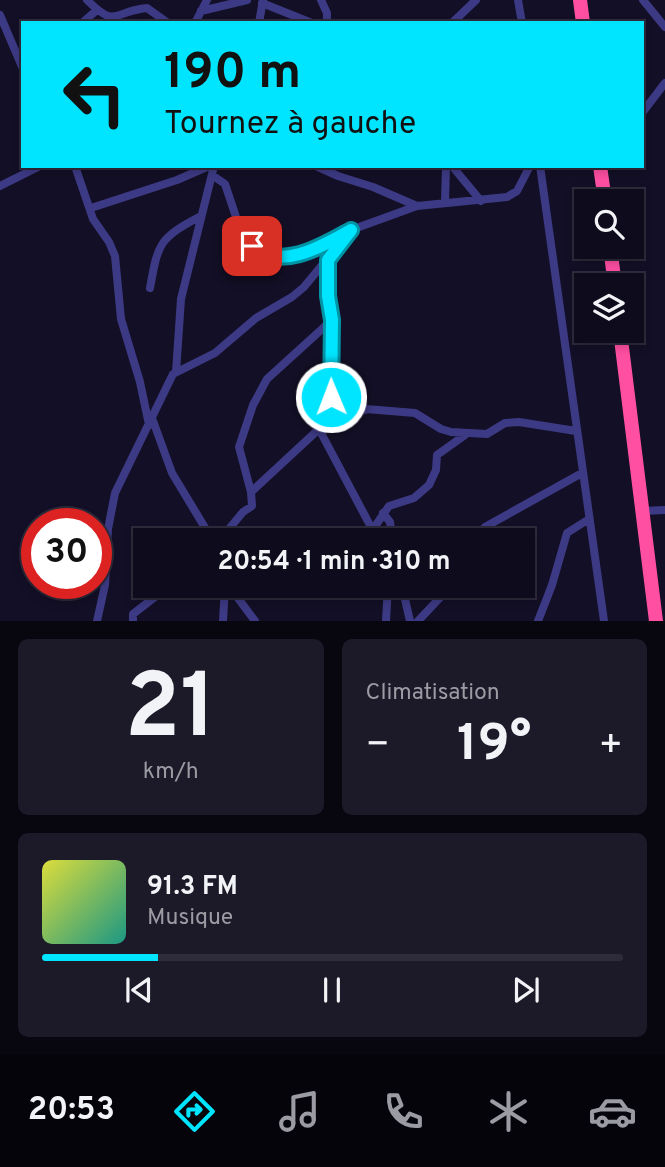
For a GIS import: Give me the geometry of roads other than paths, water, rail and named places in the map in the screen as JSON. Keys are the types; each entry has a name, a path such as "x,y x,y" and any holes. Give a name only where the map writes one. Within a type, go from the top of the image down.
{"highway":[{"path":"580,0 583,21"},
{"path":"600,168 603,189"},
{"path":"621,343 656,621"}],"street":[{"path":"87,0 104,16 113,18 147,8 165,21"},
{"path":"196,21 207,0"},
{"path":"201,11 247,0"},
{"path":"321,0 327,12 327,21"},
{"path":"456,21 476,0"},
{"path":"518,0 521,18"},
{"path":"643,0 665,27"},
{"path":"259,21 263,1 308,21"},
{"path":"84,21 97,10"},
{"path":"0,15 21,64"},
{"path":"644,110 665,83"},
{"path":"0,186 36,168"},
{"path":"76,168 97,226 115,256 121,320 150,421 172,473 205,528"},
{"path":"320,168 416,206"},
{"path":"445,202 446,168"},
{"path":"455,168 481,201"},
{"path":"212,169 225,184 248,240 264,255 290,257 351,230 416,206 507,197 517,191 529,168"},
{"path":"541,168 604,621"},
{"path":"91,208 212,169"},
{"path":"97,621 104,585 111,506 120,479 176,372 181,299 212,169"},
{"path":"150,288 156,259 165,239 173,230 201,216"},
{"path":"176,372 225,347 256,318 304,287 351,230"},
{"path":"251,492 327,420 331,397 332,320 328,296 328,260"},
{"path":"230,528 243,512 251,508 251,492 239,447 261,387 332,320"},
{"path":"331,397 366,409 407,411 440,429 467,433 487,434 505,423 519,422 576,431"},
{"path":"327,420 366,409"},
{"path":"319,429 371,528"},
{"path":"373,528 389,506 414,498 424,490 436,470 437,455 467,433"},
{"path":"484,528 582,473"},
{"path":"642,511 665,510"},
{"path":"383,513 391,528"},
{"path":"538,621 567,533 589,519"},
{"path":"133,621 133,614 153,598"},
{"path":"223,621 226,598"},
{"path":"237,598 255,621"},
{"path":"386,621 387,598"},
{"path":"407,598 416,620 439,598"}]}
